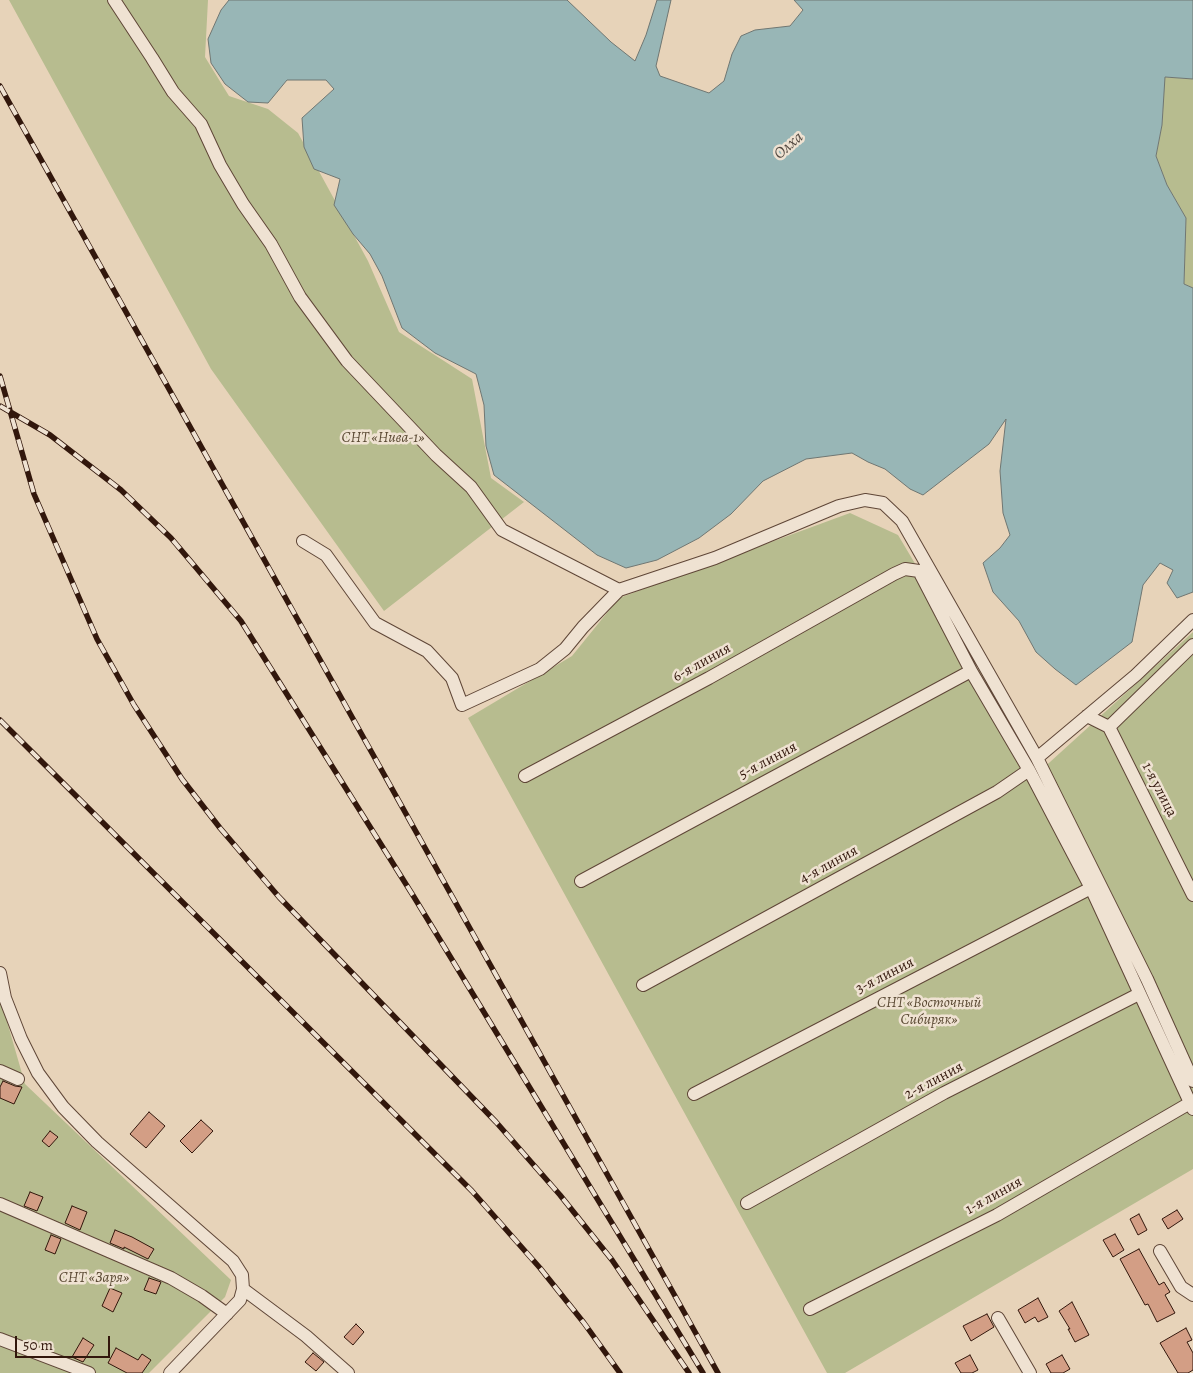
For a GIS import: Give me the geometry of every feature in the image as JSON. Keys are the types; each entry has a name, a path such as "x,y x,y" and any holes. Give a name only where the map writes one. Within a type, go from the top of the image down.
{"street":[{"path":"114,0 173,92 201,124 220,166 243,204 271,244 300,297 347,361 436,455 471,488 502,530 619,590"},
{"path":"303,541 326,555 375,623 427,651 452,678 462,705 540,669 565,649 583,626 619,590 715,558 840,506 865,500 883,503 902,521 907,529 1037,758 1147,979 1193,1081"},
{"name":"6-я линия","path":"524,776 710,678 905,569 919,571 971,671"},
{"path":"1037,758 1136,675 1193,620"},
{"path":"1087,716 1109,727 1193,645"},
{"path":"971,671 1029,770 1091,888 1192,1106"},
{"name":"5-я линия","path":"581,881 971,671"},
{"name":"1-я улица","path":"1109,727 1193,895"},
{"name":"4-я линия","path":"643,985 997,792 1029,770"},
{"name":"3-я линия","path":"694,1094 1091,888"},
{"path":"0,973 5,998 21,1040 38,1073 63,1107 97,1142 234,1261 242,1275 243,1289 240,1300 170,1373"},
{"name":"2-я линия","path":"747,1203 944,1094 1139,994"},
{"path":"0,1071 18,1079"},
{"name":"1-я линия","path":"810,1309 997,1214 1192,1106"},
{"path":"0,1204 171,1278 202,1296 227,1314"},
{"path":"1160,1251 1180,1287 1193,1294"},
{"path":"243,1289 306,1336 348,1373"},
{"path":"998,1318 1030,1373"},
{"path":"0,1339 89,1373"}],"green space":[{"name":"СНТ «Нива-1»","path":"9,0 208,0 205,57 229,96 268,109 298,133 368,261 399,332 472,379 491,478 524,502 384,611 211,369"},
{"path":"1164,77 1193,79 1193,288 1184,284 1186,218 1167,185 1156,156 1162,125"},
{"name":"СНТ «Восточный Сибиряк»","path":"850,513 898,535 1039,772 1193,632 1193,1169 845,1373 827,1373 468,718 572,656 619,598"},
{"name":"СНТ «Заря»","path":"0,997 25,1084 231,1280 225,1297 149,1373 0,1373"}],"water":[{"name":"Олха","path":"229,0 567,0 611,42 635,61 646,35 657,0 671,0 656,66 660,76 709,93 724,81 732,54 741,36 755,30 790,26 803,10 794,0 1193,0 1193,79 1165,77 1162,125 1156,156 1167,185 1186,218 1184,284 1193,288 1193,592 1177,598 1167,583 1173,570 1160,563 1143,585 1132,642 1076,685 1036,652 1019,621 993,592 983,563 1000,548 1010,535 1003,513 1000,471 1006,419 989,444 923,495 910,489 885,469 852,453 806,459 763,481 731,514 699,538 657,560 626,568 597,555 494,475 486,446 484,405 476,374 435,353 402,328 382,276 370,254 353,234 334,205 340,179 314,169 304,147 302,118 334,89 326,80 287,80 268,103 248,102 225,84 211,63 208,39 221,10"}],"building":[{"path":"3,1081 22,1087 14,1104 0,1098 0,1087"},
{"path":"149,1112 165,1126 146,1148 130,1134"},
{"path":"201,1120 213,1131 192,1153 180,1141"},
{"path":"50,1131 58,1137 49,1147 42,1141"},
{"path":"30,1192 43,1197 37,1211 24,1206"},
{"path":"72,1206 87,1212 80,1230 65,1223"},
{"path":"1177,1210 1183,1219 1168,1229 1162,1219"},
{"path":"1139,1214 1147,1230 1138,1235 1130,1219"},
{"path":"115,1230 154,1249 148,1259 124,1247 124,1249 110,1243"},
{"path":"1115,1234 1124,1250 1113,1257 1103,1240"},
{"path":"51,1235 61,1239 55,1254 45,1250"},
{"path":"1139,1249 1159,1285 1164,1282 1170,1292 1165,1295 1175,1313 1157,1322 1148,1304 1145,1305 1120,1259"},
{"path":"149,1278 161,1282 156,1294 144,1290"},
{"path":"110,1288 122,1293 113,1312 102,1306"},
{"path":"1038,1298 1048,1317 1038,1322 1035,1317 1025,1323 1018,1310"},
{"path":"1072,1302 1089,1335 1075,1342 1068,1329 1070,1329 1059,1311"},
{"path":"987,1314 994,1327 971,1341 963,1326"},
{"path":"356,1324 364,1332 353,1345 344,1337"},
{"path":"1186,1328 1192,1340 1187,1342 1193,1353 1193,1370 1188,1373 1178,1373 1160,1343"},
{"path":"83,1338 94,1345 83,1362 72,1357"},
{"path":"116,1348 138,1360 142,1354 151,1360 142,1373 127,1373 108,1363"},
{"path":"313,1353 324,1362 316,1371 305,1362"},
{"path":"970,1355 978,1370 972,1373 961,1373 955,1363"},
{"path":"1062,1355 1070,1369 1063,1373 1051,1373 1046,1364"}],"railway":[{"path":"0,86 718,1373"},
{"path":"0,376 34,494 97,639 134,705 182,779 220,828 279,897 496,1122 560,1195 612,1260 689,1373"},
{"path":"0,406 50,435 121,490 171,538 241,621 414,897 703,1373"},
{"path":"0,720 472,1191 540,1268 584,1323 620,1373"}]}
